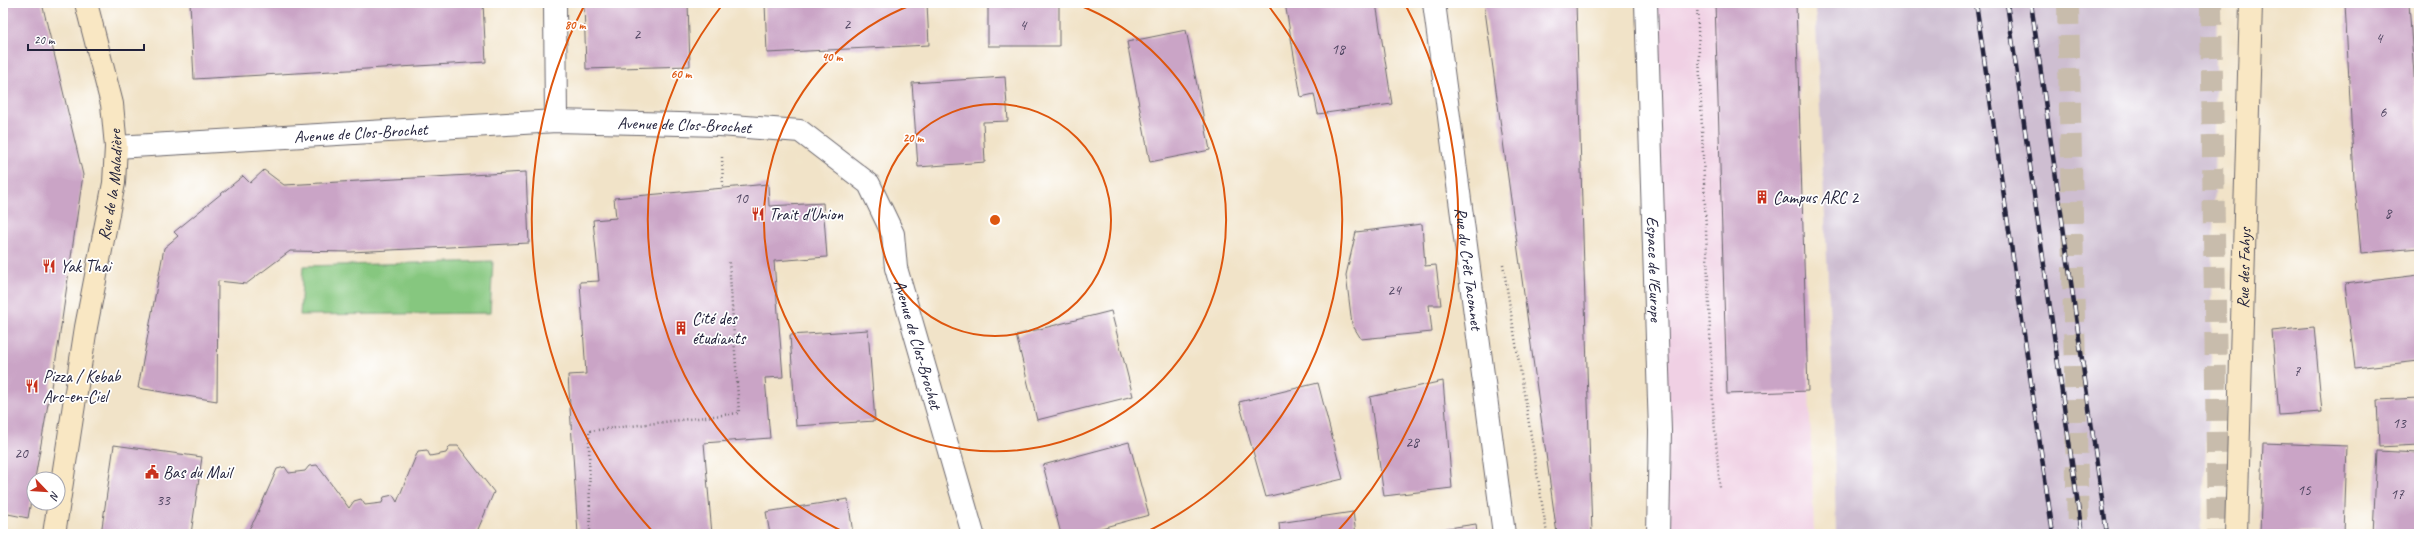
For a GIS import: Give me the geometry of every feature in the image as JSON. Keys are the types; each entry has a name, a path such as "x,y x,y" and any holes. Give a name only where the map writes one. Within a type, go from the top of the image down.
{"street":[{"name":"Rue de la Maladière","path":"54,534 86,327 114,183 116,146 112,104 86,3"},
{"path":"555,3 556,121"},
{"name":"Rue du Crêt Taconnet","path":"1434,3 1504,534"},
{"name":"Espace de l'Europe","path":"1646,3 1660,431 1658,534"},
{"name":"Rue des Fahys","path":"2236,534 2251,3"},
{"name":"Avenue de Clos-Brochet","path":"116,146 556,121 720,125 800,131 869,184 893,234 896,268 973,534"}],"path":[{"path":"1698,3 1712,407 1720,489"},
{"path":"590,534 589,431 739,413 729,260"},
{"path":"1502,261 1547,534"}],"shaded area":[{"path":"1651,3 1796,3 1814,534 1666,534"},
{"path":"1815,3 2217,3 2211,365 2201,534 1836,534 1833,388"}],"green space":[{"path":"493,261 490,313 300,315 303,266"}],"building":[{"path":"3,3 42,3 83,175 58,347 36,471 26,471 26,511 29,511 28,518 3,513"},
{"path":"190,3 483,3 486,62 194,79"},
{"path":"584,3 688,3 690,66 586,69"},
{"path":"765,3 927,3 929,45 767,53"},
{"path":"988,3 1059,3 1059,46 988,46"},
{"path":"1285,3 1376,3 1392,104 1318,114 1314,94 1301,97"},
{"path":"1484,3 1576,3 1592,534 1557,534"},
{"name":"Campus ARC 2","path":"1715,3 1796,3 1808,391 1727,394"},
{"path":"2345,3 2409,3 2419,146 2419,248 2361,253 2354,179"},
{"path":"1186,30 1210,150 1150,162 1127,42"},
{"path":"1005,77 1008,121 983,122 985,162 918,167 912,83"},
{"path":"264,170 284,185 526,172 529,243 351,252 290,251 246,284 218,281 217,401 138,388 164,248 178,236 174,232 243,176 250,183"},
{"name":"Cité des étudiants","path":"768,184 769,206 823,203 827,257 774,261 783,377 765,378 770,438 704,443 712,534 578,534 568,375 586,374 580,282 599,281 593,220 616,218 614,198"},
{"path":"1422,224 1425,266 1436,265 1441,305 1429,305 1432,332 1361,339 1352,324 1346,275 1356,232"},
{"path":"2419,275 2419,361 2355,368 2345,284"},
{"path":"1111,311 1133,396 1037,420 1016,335"},
{"path":"2314,327 2322,412 2279,415 2272,331"},
{"path":"868,330 875,421 796,426 790,335"},
{"path":"1443,381 1452,488 1384,496 1370,397"},
{"path":"1318,383 1343,479 1266,497 1239,402"},
{"path":"2419,398 2419,445 2379,447 2377,400"},
{"path":"1129,442 1149,515 1079,534 1061,534 1043,465"},
{"path":"2263,443 2347,446 2344,534 2260,534"},
{"path":"114,445 202,457 191,534 101,534"},
{"path":"450,446 458,446 494,492 476,534 246,534 255,519 277,469 285,467 289,473 305,471 309,466 317,465 349,508 354,501 361,499 365,505 382,503 384,497 393,495 397,502 418,451 427,450 430,456 446,453"},
{"path":"2377,451 2419,453 2419,534 2373,534"},
{"path":"848,499 853,534 770,534 766,512"},
{"path":"1353,512 1356,534 1280,534 1279,523"},
{"path":"1476,524 1477,534 1414,534 1414,533"}],"tunnel":[{"path":"2068,3 2078,534"},
{"path":"2211,3 2218,534"}],"railway":[{"path":"1976,3 2053,534"},
{"path":"2007,3 2082,534"},
{"path":"2031,3 2107,534"}],"place":[{"name":"Campus ARC 2","path":"1762,197"},
{"name":"Trait d'Union","path":"758,214"},
{"name":"Yak Thai","path":"49,266"},
{"name":"Cité des étudiants","path":"681,328"},
{"name":"Pizza / Kebab Arc-en-Ciel","path":"32,386"},
{"name":"Bas du Mail","path":"152,472"}]}
